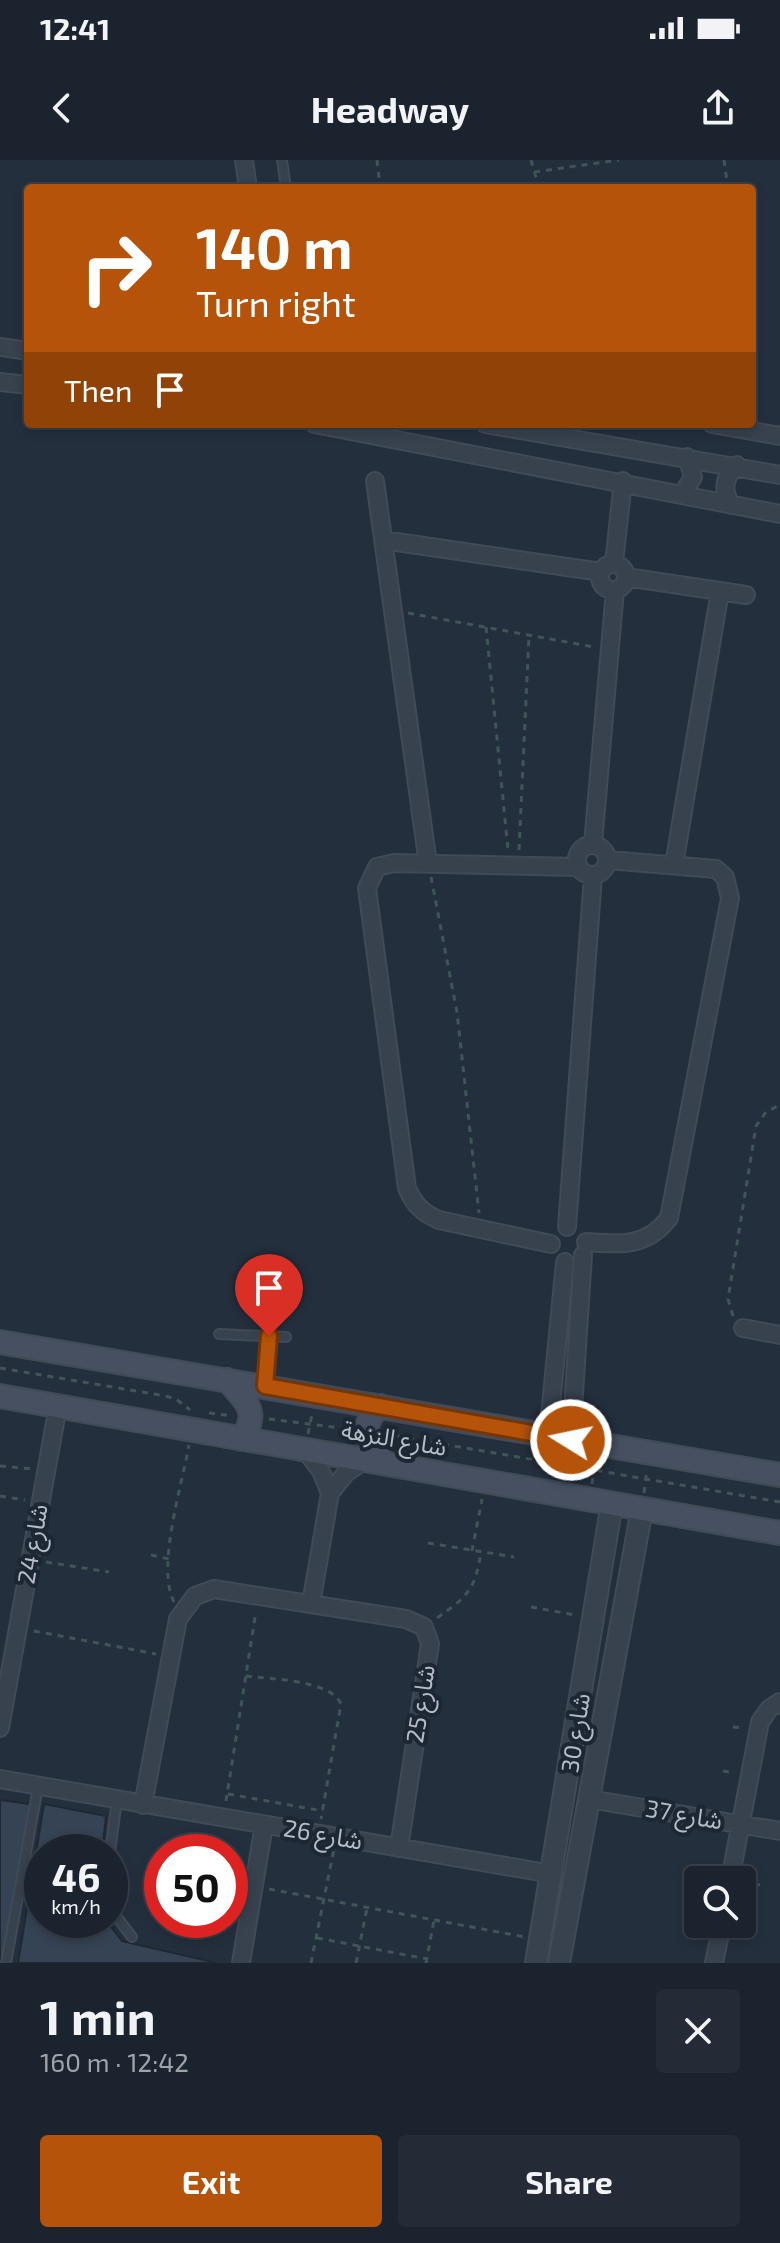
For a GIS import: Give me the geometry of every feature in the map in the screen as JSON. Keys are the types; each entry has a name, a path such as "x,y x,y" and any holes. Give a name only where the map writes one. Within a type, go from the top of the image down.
{"main road":[{"name":"شارع النزهة","path":"0,1342 780,1475"},
{"path":"227,1380 251,1407 253,1418 241,1439"},
{"name":"شارع النزهة","path":"0,1396 780,1533"},
{"path":"375,1462 365,1432 372,1413 380,1406"}],"street":[{"path":"244,160 247,184"},
{"path":"0,347 24,350"},
{"path":"0,382 24,385"},
{"path":"336,428 623,481 780,514"},
{"path":"509,428 737,465 780,475"},
{"path":"735,428 780,436"},
{"path":"682,495 693,477 687,457"},
{"path":"731,505 725,487 737,465"},
{"path":"375,481 428,864"},
{"path":"623,481 603,585 621,583 746,595"},
{"path":"383,540 624,569 610,649 593,844"},
{"path":"674,865 720,591"},
{"path":"593,844 604,850 608,860 603,871 593,876"},
{"path":"578,867 579,851 593,844"},
{"path":"548,1436 565,1262 585,1248 646,1240 659,1231 674,1203 730,898 725,877 716,869 608,860"},
{"path":"551,1244 426,1214 412,1200 407,1188 367,888 377,867 394,863 578,867 593,876"},
{"path":"567,1227 593,876"},
{"path":"565,1262 555,1256 551,1244 555,1232 567,1227 580,1230 585,1248 571,1440"},
{"path":"743,1328 780,1335"},
{"name":"شارع 24","path":"0,1728 58,1406"},
{"path":"305,1450 325,1477 330,1493 311,1604"},
{"path":"330,1493 346,1473 375,1462"},
{"name":"شارع 30","path":"536,1963 612,1503"},
{"name":"شارع 30","path":"559,1963 642,1509"},
{"path":"605,1552 619,1551 633,1556"},
{"path":"143,1805 170,1657 182,1611 195,1596 214,1589 406,1619 424,1627"},
{"name":"شارع 25","path":"399,1848 430,1644 424,1627"},
{"path":"732,1866 760,1722 769,1709 780,1702"},
{"name":"شارع 26","path":"0,1779 552,1874"},
{"name":"شارع 37","path":"589,1799 780,1831"},
{"path":"241,1963 264,1825"},
{"path":"714,1963 719,1938"}],"lane":[{"path":"282,160 285,184"},
{"path":"219,1334 286,1337"},
{"path":"265,1386 269,1336"},
{"path":"6,1963 38,1787"},
{"path":"112,1834 117,1800"},
{"path":"128,1932 132,1937"}],"path":[{"path":"377,160 380,184"},
{"path":"531,160 538,184"},
{"path":"534,172 619,160"},
{"path":"724,160 727,184"},
{"path":"393,611 610,649"},
{"path":"486,627 514,866"},
{"path":"514,866 529,635"},
{"path":"428,864 457,1012 481,1229"},
{"path":"743,1328 732,1315 728,1299 756,1126 766,1112 780,1105"},
{"path":"0,1368 165,1396 198,1411 365,1432 780,1502"},
{"path":"305,1450 315,1395"},
{"path":"182,1611 169,1592 169,1559 192,1430"},
{"path":"589,1499 598,1444"},
{"path":"642,1509 649,1453"},
{"path":"0,1466 47,1470"},
{"path":"472,1551 485,1481"},
{"path":"0,1496 41,1502"},
{"path":"428,1543 514,1557"},
{"path":"424,1627 470,1592 477,1581 481,1552"},
{"path":"151,1555 169,1559"},
{"path":"31,1560 109,1572"},
{"path":"223,1818 259,1596"},
{"path":"531,1607 594,1618"},
{"path":"18,1628 170,1657"},
{"path":"246,1676 322,1687 337,1696 341,1704 323,1811 327,1836 324,1899 311,1963"},
{"path":"227,1794 323,1811"},
{"path":"756,1884 760,1885"},
{"path":"254,1886 540,1940"},
{"path":"356,1963 367,1907"},
{"path":"316,1938 426,1961 434,1920"}],"building":[{"path":"0,1800 30,1804 0,1963"},
{"path":"44,1804 106,1816 104,1834 39,1834"},
{"path":"24,1926 24,1938 120,1938 217,1963 18,1963"}],"route":[{"path":"269,1336 265,1386 571,1440"}]}
